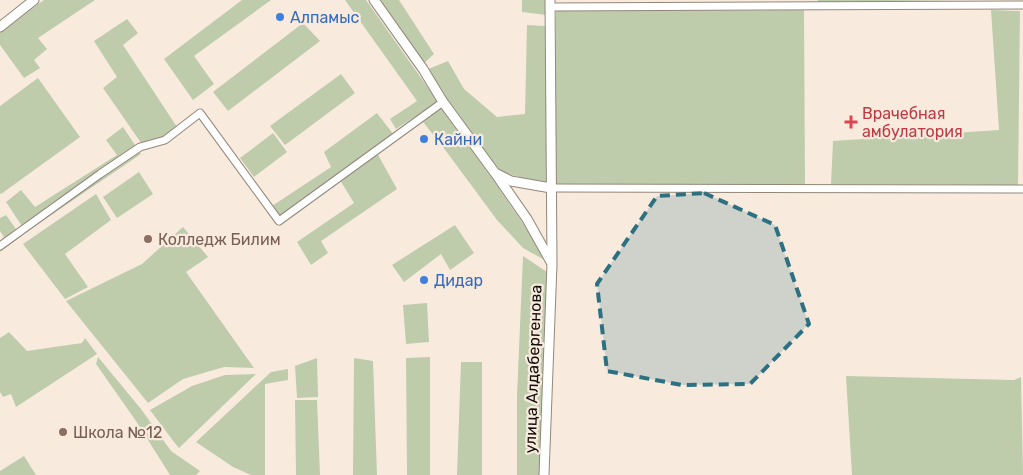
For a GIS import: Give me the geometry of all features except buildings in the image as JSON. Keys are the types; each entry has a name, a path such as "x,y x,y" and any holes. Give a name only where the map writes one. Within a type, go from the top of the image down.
{"street":[{"path":"0,27 34,0"},
{"name":"улица Алдабергенова","path":"374,0 527,220 552,264"},
{"path":"550,4 1023,5"},
{"name":"улица Алдабергенова","path":"544,475 552,264 550,4"},
{"path":"0,246 140,147 165,140 200,113 279,221 444,102"},
{"path":"495,173 511,181 551,188 1023,188"}],"highlighted area":[{"path":"704,193 775,225 809,324 750,384 682,385 607,371 597,284 657,196"}],"green space":[{"path":"44,0 95,0 38,38 47,49 34,60 40,68 24,78 0,45 0,31"},
{"path":"242,0 271,0 194,56 214,84 193,100 164,59"},
{"path":"345,0 366,0 438,102 396,129 390,119 417,101"},
{"path":"374,0 399,0 434,54 421,66"},
{"path":"522,0 546,0 546,15 522,12"},
{"path":"818,0 956,0 817,2"},
{"path":"804,10 805,185 555,185 556,11"},
{"path":"991,10 1020,11 1018,185 831,184 833,141 999,130"},
{"path":"127,19 138,33 123,45 177,127 146,150 103,88 117,77 94,41"},
{"path":"303,23 320,41 228,111 213,92"},
{"path":"527,25 545,26 548,185 498,171 426,70 448,61 464,89 497,117 525,114"},
{"path":"341,74 355,93 285,145 270,126"},
{"path":"38,78 80,137 1,194 0,106"},
{"path":"443,107 550,263 523,248 497,220 423,122"},
{"path":"377,113 394,135 280,217 272,206 331,167 324,152"},
{"path":"123,127 141,154 26,232 6,202 21,190 35,207 117,155 106,140"},
{"path":"273,133 287,152 254,177 240,158"},
{"path":"377,153 397,189 321,241 328,253 311,265 297,242 354,203 340,180"},
{"path":"139,172 153,194 117,218 103,197"},
{"path":"96,194 111,220 65,254 88,287 65,299 23,244"},
{"path":"6,215 21,236 0,252 0,241 4,237 0,231 0,218"},
{"path":"455,225 474,253 450,270 441,254 404,282 392,265"},
{"path":"183,227 208,257 186,272 254,368 224,367 183,379 148,403 66,301 142,264"},
{"path":"523,256 547,272 541,475 517,475 517,395"},
{"path":"427,303 429,342 406,344 403,305"},
{"path":"9,332 27,351 82,343 85,338 97,354 16,407 11,394 3,397 0,392 0,338"},
{"path":"98,357 141,409 171,451 200,471 196,475 170,475 136,421 96,364"},
{"path":"430,357 430,475 407,475 406,358"},
{"path":"317,358 318,397 297,398 295,366"},
{"path":"354,358 373,361 377,475 353,475"},
{"path":"461,362 482,362 482,475 457,475"},
{"path":"288,369 288,380 265,384 265,475 251,475 233,467 196,442 271,372"},
{"path":"256,374 179,448 150,410 192,386 225,375"},
{"path":"846,376 1014,380 1021,377 1023,475 852,475"},
{"path":"295,400 317,400 320,475 296,475"},
{"path":"24,456 36,475 0,475 0,471"}],"place":[{"name":"Алпамыс","path":"280,17"},
{"name":"Врачебная амбулатория","path":"851,122"},
{"name":"Кайни","path":"424,139"},
{"name":"Колледж Билим","path":"148,239"},
{"name":"Дидар","path":"424,280"},
{"name":"Школа №12","path":"63,432"}]}
